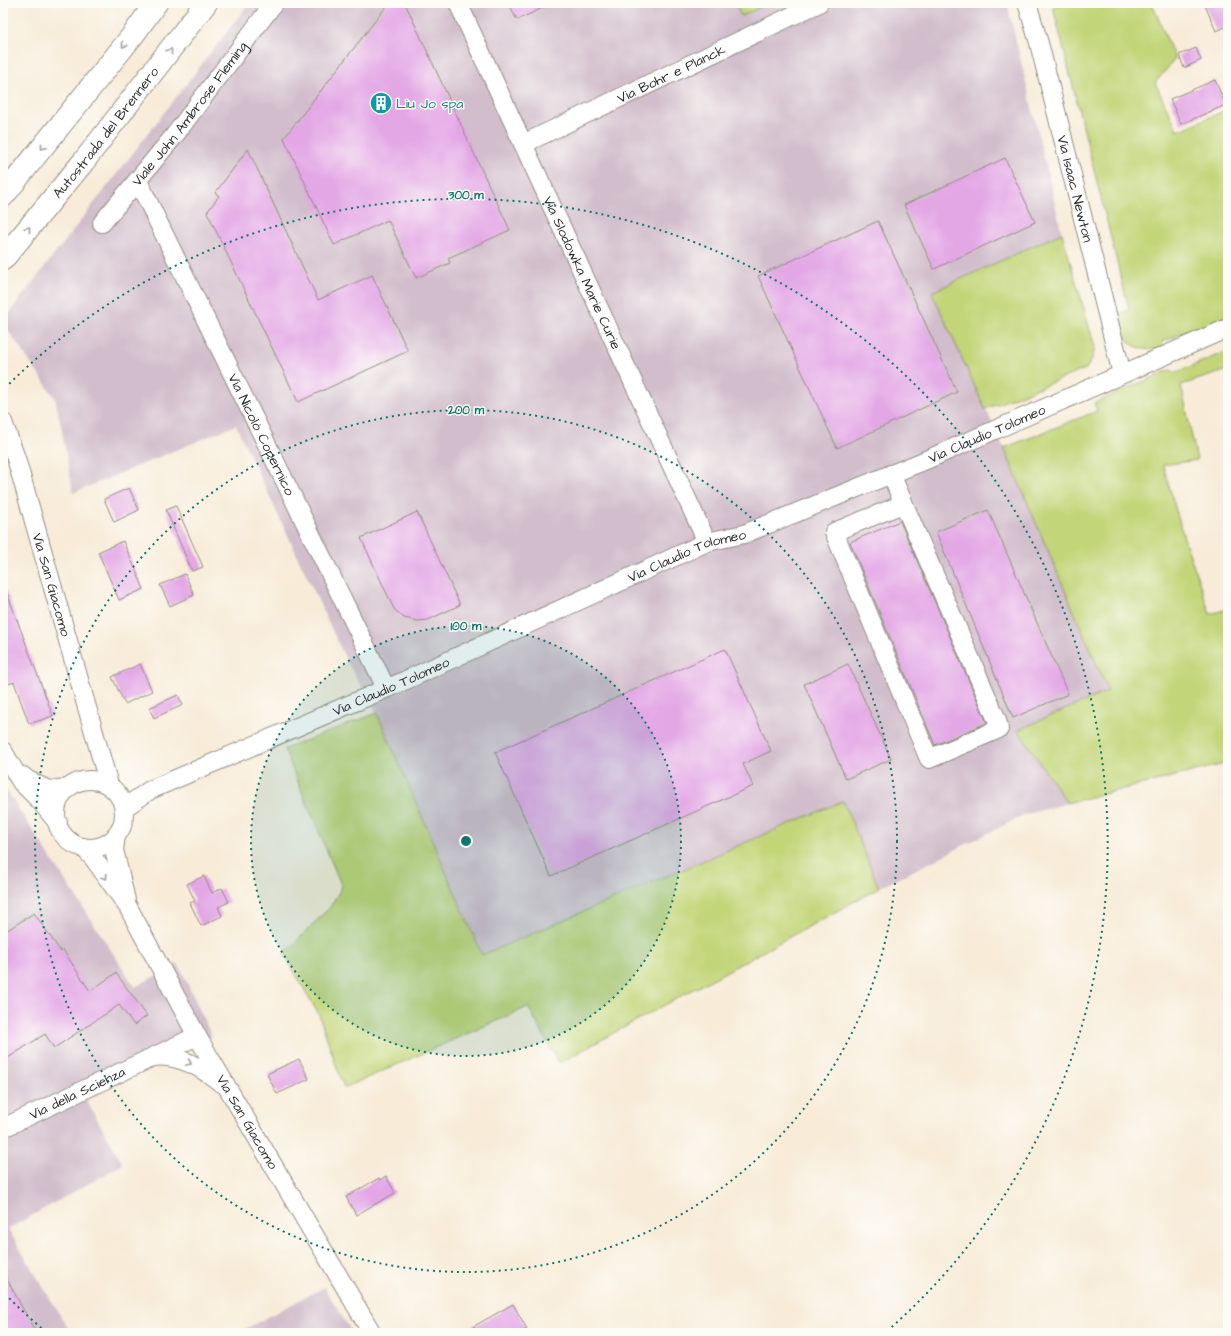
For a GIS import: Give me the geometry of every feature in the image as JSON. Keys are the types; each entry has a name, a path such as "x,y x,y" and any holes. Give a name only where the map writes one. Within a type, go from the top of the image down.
{"highway":[{"path":"3,196 118,53 156,3"},
{"name":"Autostrada del Brennero","path":"3,259 84,161 206,3"}],"street":[{"name":"Viale John Ambrose Fleming","path":"102,223 174,136 274,3"},
{"name":"Via Slodowka Marie Curie","path":"458,3 707,542"},
{"name":"Via Bohr e Planck","path":"523,144 819,3"},
{"name":"Via Isaac Newton","path":"1027,3 1122,374"},
{"name":"Via Nicolò Copernico","path":"138,181 386,688"},
{"name":"Via Claudio Tolomeo","path":"124,808 150,790 386,688 707,542 744,534 891,474 1228,328"},
{"name":"Via San Giacomo","path":"3,422 16,458 111,787"},
{"path":"891,474 994,713 999,729 929,759 834,532 903,504"},
{"path":"58,822 58,804 64,792 89,773 99,749"},
{"path":"3,750 12,766 21,782 58,822 64,835 69,840 83,847 92,848 109,842 120,830 123,823 124,808 122,801 111,787 96,780 48,790 28,780 12,766"},
{"name":"Via Claudio Tolomeo","path":"111,787 124,794 150,790"},
{"name":"Via San Giacomo","path":"116,836 114,850 128,907"},
{"name":"Via San Giacomo","path":"83,847 128,907 197,1036 372,1333"},
{"name":"Via della Scienza","path":"3,1128 197,1036"},
{"name":"Via della Scienza","path":"151,1058 163,1056 183,1060 207,1072 229,1089"}],"shaded area":[{"path":"249,3 735,3 741,16 770,3 1007,3 1062,233 932,293 1004,448 1108,691 1018,730 1067,803 1024,815 879,888 842,801 482,955 377,713 348,664 236,425 73,493 55,398 3,323 3,321"},
{"path":"3,785 135,987 178,963 212,1037 86,1100 123,1164 8,1229 71,1333 3,1333"},
{"path":"324,1287 352,1333 238,1333"}],"green space":[{"path":"735,3 770,3 741,16"},
{"path":"1067,3 1152,3 1175,59 1155,83 1178,131 1228,109 1228,319 1224,317 1162,342 1164,349 1144,349 1131,344 1123,333 1116,314 1129,310 1053,7"},
{"path":"1062,233 1095,347 1092,359 1086,369 985,409 932,292"},
{"path":"1228,351 1228,370 1181,385 1197,460 1163,465 1184,538 1210,614 1228,609 1228,763 1067,803 1018,730 1108,691 1004,448 1097,411 1094,403 1170,370 1177,372"},
{"path":"377,713 482,955 843,801 879,888 559,1063 528,1007 344,1088 319,1015 284,954 330,907 342,887 284,749"}],"building":[{"name":"Liu Jo spa","path":"389,3 405,3 510,230 448,258 450,263 416,278 388,220 334,245 284,138"},
{"path":"509,3 553,3 517,20"},
{"path":"1204,3 1228,3 1228,26 1216,31"},
{"path":"1196,48 1201,60 1184,68 1179,55"},
{"path":"1215,80 1226,105 1181,124 1170,99"},
{"path":"248,149 318,300 372,275 408,351 298,402 207,212 219,196 215,193"},
{"path":"1005,158 1035,222 934,269 904,205"},
{"path":"878,221 957,392 837,448 758,276"},
{"path":"129,488 139,510 114,522 104,499"},
{"path":"176,506 203,567 192,571 166,510"},
{"path":"988,510 1068,694 1013,718 936,532"},
{"path":"417,512 460,605 428,620 417,621 404,618 394,609 361,538"},
{"path":"900,521 987,723 935,745 850,542"},
{"path":"123,541 144,589 119,600 98,552"},
{"path":"185,574 194,595 170,606 160,585"},
{"path":"3,585 53,716 29,724 14,682 6,685 3,677"},
{"path":"725,649 771,751 743,764 753,786 551,876 495,752"},
{"path":"140,664 152,691 125,704 112,677"},
{"path":"848,664 891,759 846,779 804,684"},
{"path":"178,695 183,705 154,718 149,708"},
{"path":"204,876 212,893 222,888 229,902 218,907 222,916 201,926 190,903 195,901 187,884"},
{"path":"34,913 61,952 63,950 90,991 116,973 147,1016 134,1025 119,1005 54,1048 45,1034 3,1061 3,933"},
{"path":"299,1059 309,1079 277,1094 267,1074"},
{"path":"386,1176 395,1193 356,1215 346,1197 379,1178 380,1180"},
{"path":"3,1272 36,1333 3,1333"},
{"path":"513,1304 527,1329 520,1333 462,1333"}],"place":[{"name":"Liu Jo spa","path":"381,103"}]}
